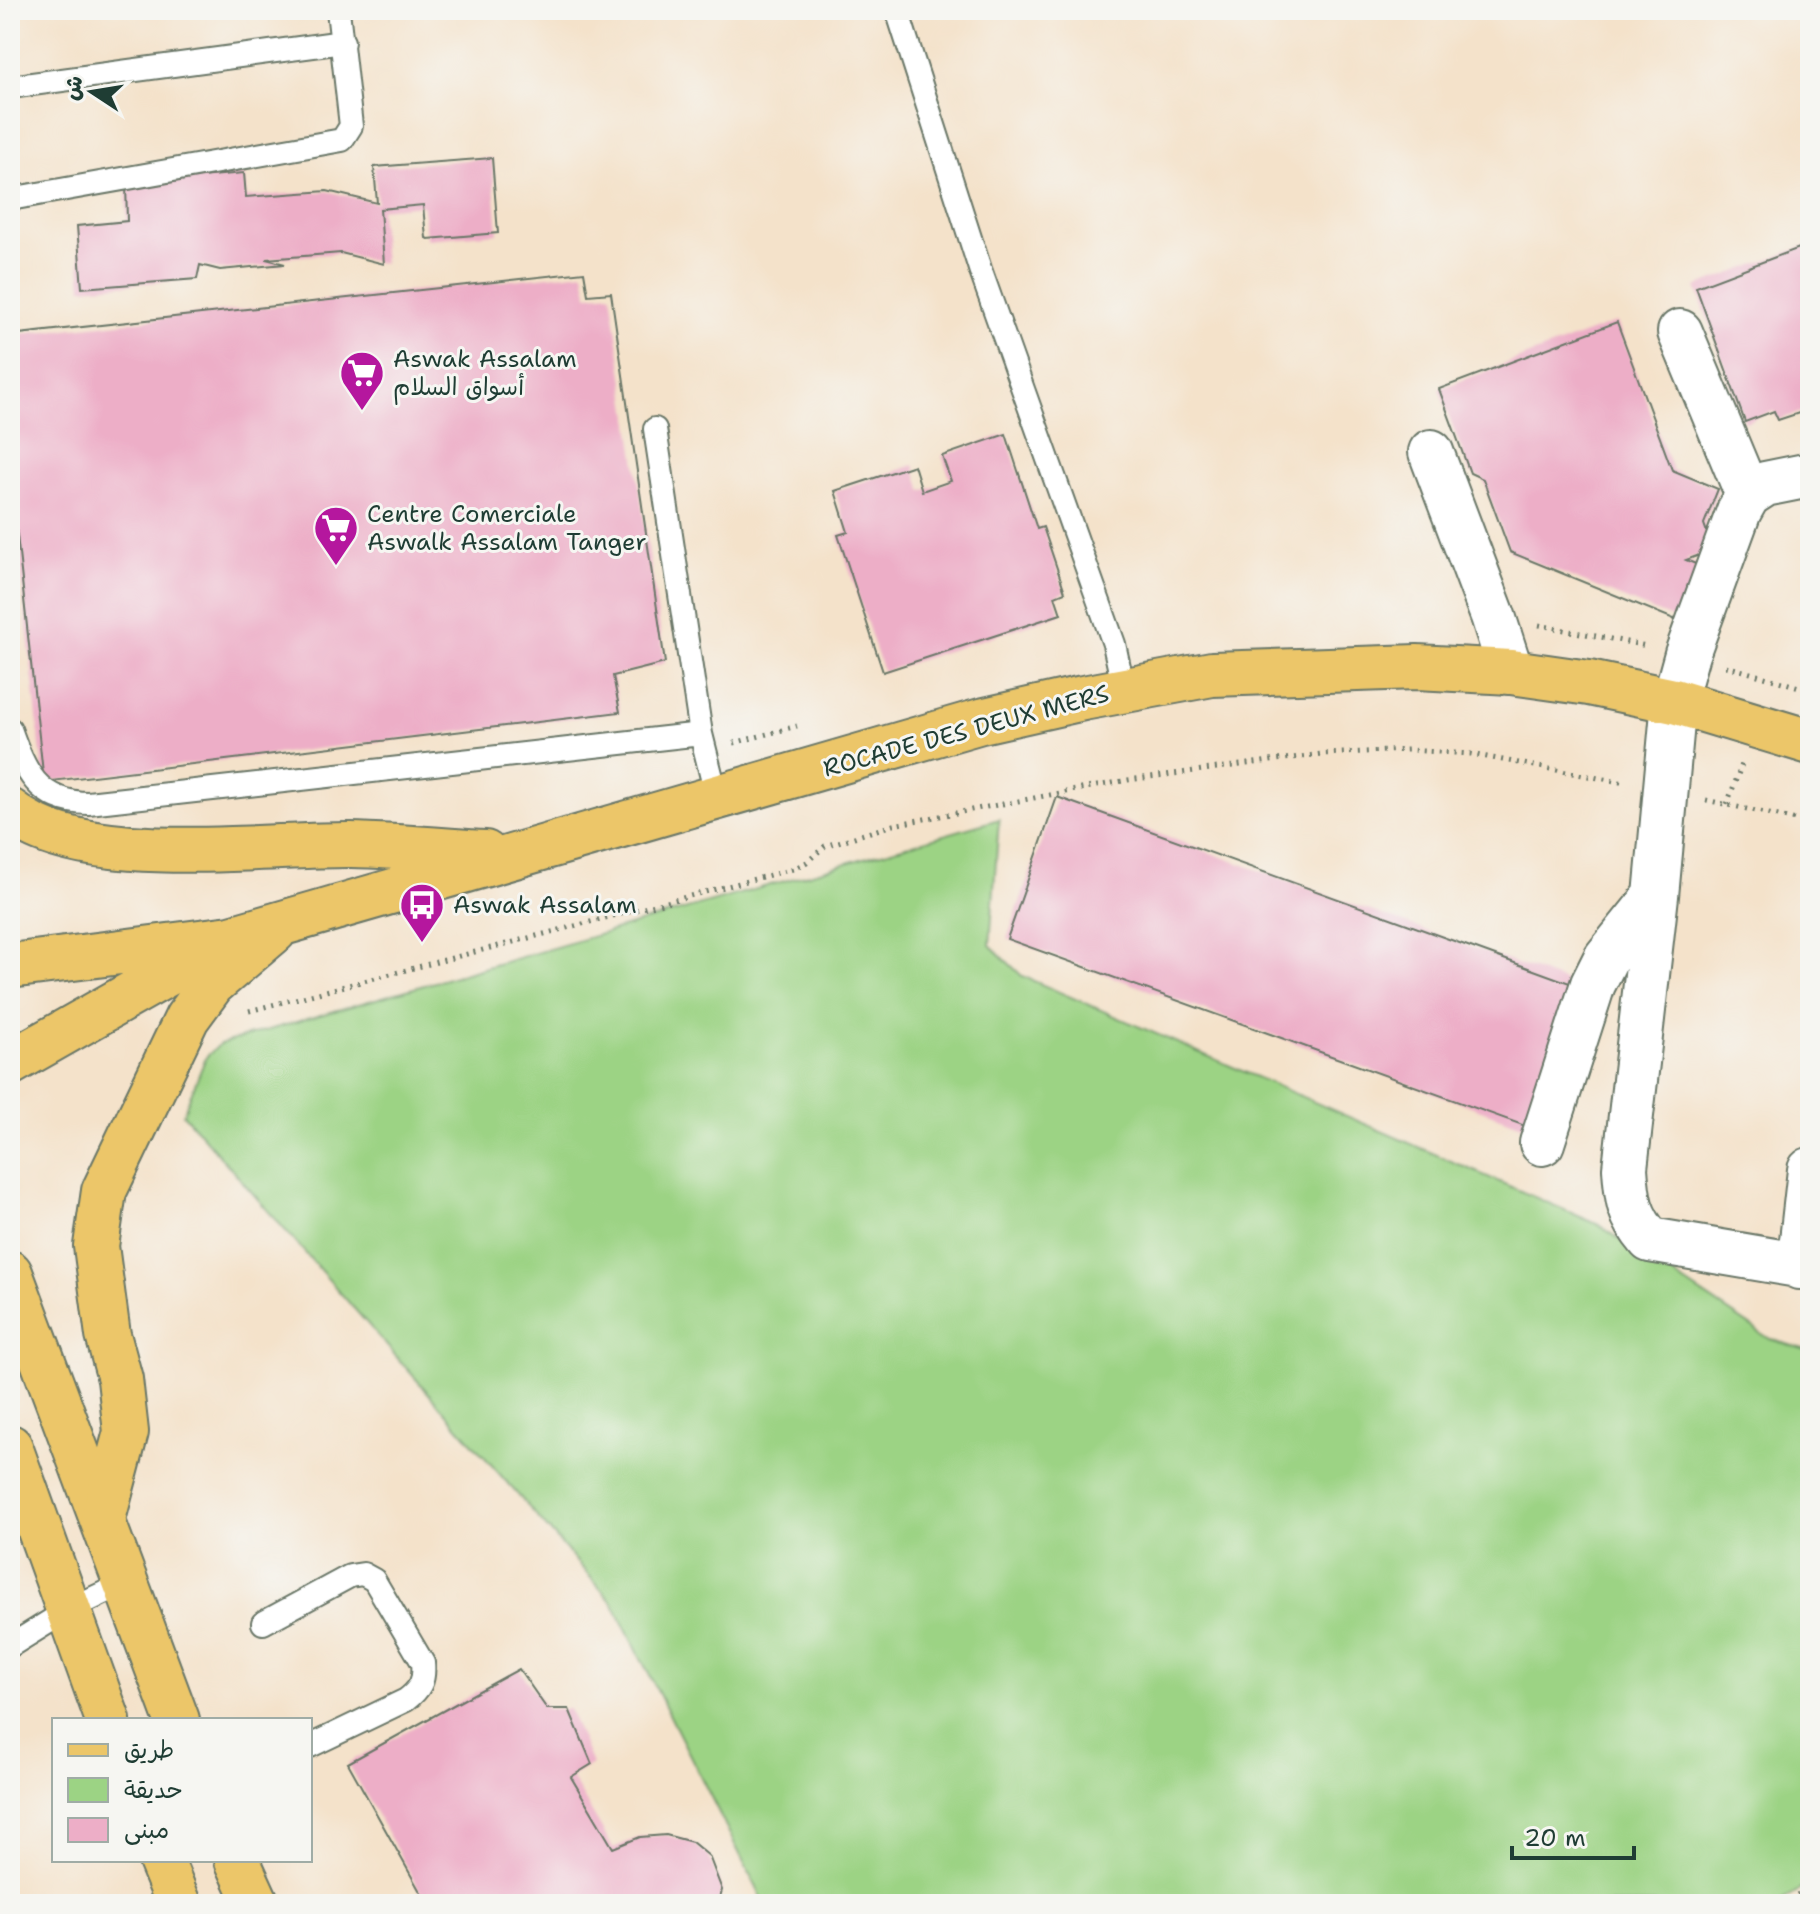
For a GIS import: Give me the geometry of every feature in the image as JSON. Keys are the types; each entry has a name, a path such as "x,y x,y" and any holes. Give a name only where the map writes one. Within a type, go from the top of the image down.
{"main road":[{"name":"ROCADE DES DEUX MERS","path":"10,966 231,938 981,721 1212,674 1417,667 1511,672 1589,683 1674,701 1810,742"},
{"path":"10,811 57,835 89,844 129,849 352,845 515,854"},
{"path":"103,1519 126,1432 120,1379 108,1335 96,1246 104,1191 187,1018 212,984 284,923"},
{"name":"ROCADE DES DEUX MERS","path":"10,1063 231,938"},
{"path":"10,1273 176,1718"},
{"path":"10,1447 107,1718"},
{"path":"162,1862 179,1904"},
{"path":"238,1862 257,1904"}],"street":[{"path":"1680,332 1748,495"},
{"path":"1431,452 1511,672"},
{"path":"1810,475 1765,484 1748,495 1739,511 1687,654 1674,701 1656,896 1625,1168 1626,1194 1634,1222 1650,1240 1804,1267 1810,1170"},
{"path":"1542,1143 1593,984 1606,958 1656,896"}],"lane":[{"path":"10,199 342,140 351,126 338,10"},
{"path":"897,10 980,269 1114,644 1124,690"},
{"path":"10,87 343,42"},
{"path":"655,429 701,734 717,798"},
{"path":"10,729 24,770 35,783 56,797 74,803 701,734"},
{"path":"263,1623 350,1576 363,1574 374,1580 423,1663 425,1677 419,1690 406,1700 312,1745"},
{"path":"10,1646 68,1610 125,1583"}],"path":[{"path":"234,1015 793,869 807,862 825,846 893,825 1128,780 1322,754 1408,750 1471,754 1665,791 1810,823"},
{"path":"1784,1904 1810,1886"}],"green space":[{"path":"999,819 990,945 1022,976 1597,1224 1770,1339 1810,1351 1810,1882 1779,1904 765,1904 613,1603 183,1114 206,1057 220,1044"}],"building":[{"path":"492,158 498,233 428,239 423,205 380,209 384,264 341,253 266,259 285,264 220,270 200,265 197,279 82,288 77,226 127,221 126,183 180,172 200,177 244,173 246,197 327,191 377,203 374,167"},
{"path":"1810,244 1810,424 1805,411 1778,420 1774,411 1745,422 1696,287"},
{"name":"Centre Comerciale Aswalk Assalam Tanger","path":"584,272 588,295 611,293 665,663 613,676 620,712 44,782 10,471 10,335"},
{"path":"1617,322 1672,470 1718,489 1704,524 1713,550 1686,560 1703,567 1681,622 1510,552 1483,479 1470,473 1439,389"},
{"path":"1006,434 1037,529 1043,527 1065,592 1055,596 1061,614 883,672 838,535 848,532 835,491 914,465 922,491 951,481 942,456"},
{"path":"1057,797 1589,990 1539,1131 1007,939"},
{"path":"519,1669 547,1709 569,1709 592,1764 571,1777 613,1848 640,1837 666,1835 692,1842 709,1856 722,1890 718,1904 427,1904 348,1763"}],"place":[{"name":"Aswak Assalam أسواق السلام","path":"362,412"},
{"name":"Centre Comerciale Aswalk Assalam Tanger","path":"336,567"},
{"name":"Aswak Assalam","path":"422,944"}]}
